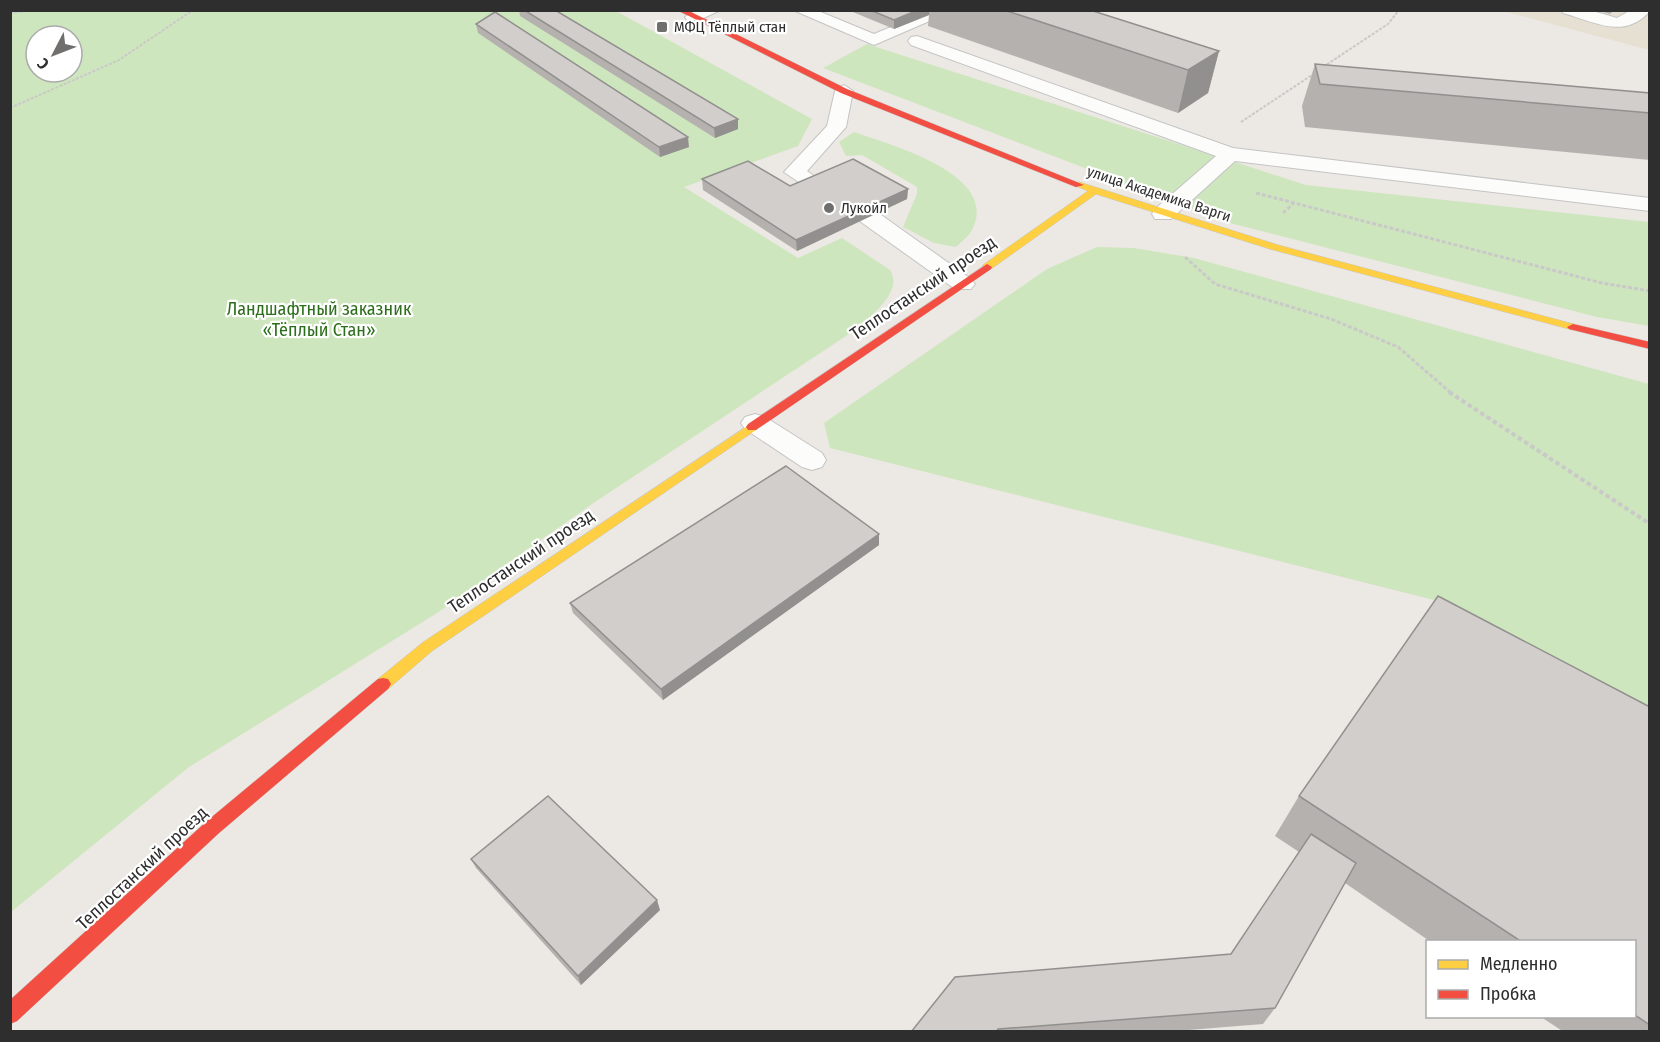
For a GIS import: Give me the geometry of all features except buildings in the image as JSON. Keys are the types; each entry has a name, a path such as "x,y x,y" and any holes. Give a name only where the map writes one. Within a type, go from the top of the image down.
{"street":[{"name":"улица Академика Варги","path":"686,14 844,91 1094,191 1162,214 1488,306 1650,346"},
{"name":"Теплостанский проезд","path":"10,1014 213,827 426,647 963,284 1094,191"}],"lane":[{"path":"686,14 713,10"},
{"path":"801,10 874,40 947,10"},
{"path":"1569,10 1617,23 1625,23 1642,10"},
{"path":"917,41 1220,152 1650,205"},
{"path":"816,185 794,172 836,127 844,91"},
{"path":"1162,214 1220,152"},
{"path":"869,217 963,284"},
{"path":"756,423 812,460"}],"path":[{"path":"10,13 35,10"},
{"path":"10,108 119,60 193,10"},
{"path":"1220,152 1252,112 1388,24 1399,10"},
{"path":"1181,252 1215,284 1331,319 1398,347 1442,387 1650,525"}],"shaded area":[{"path":"1503,11 1649,11 1649,50"}],"green space":[{"name":"Ландшафтный заказник «Тёплый Стан»","path":"11,11 616,11 812,119 798,146 684,187 798,258 842,238 890,270 893,286 886,300 873,314 861,326 595,502 437,613 189,767 11,912"},
{"path":"867,44 1306,185 1649,222 1649,326 1597,317 1226,222 823,68"},
{"path":"854,132 915,154 957,178 971,193 977,210 972,230 967,237 956,247 934,243 903,227 917,194 917,187 862,155 846,156 839,142"},
{"path":"1097,247 1134,248 1194,258 1649,384 1649,708 1434,600 830,448 824,423 1047,269"}],"traffic: slow":[{"path":"1079,185 1274,247 1573,327"},
{"path":"987,267 1094,191"},
{"path":"383,684 427,647 752,427"}],"traffic: jam":[{"path":"680,10 844,91 1079,185"},
{"path":"752,427 987,267"},
{"path":"1573,327 1650,346"},
{"path":"10,1014 213,827 383,684"}],"place":[{"name":"МФЦ Тёплый стан","path":"662,27"},
{"name":"Лукойл","path":"829,208"}]}
